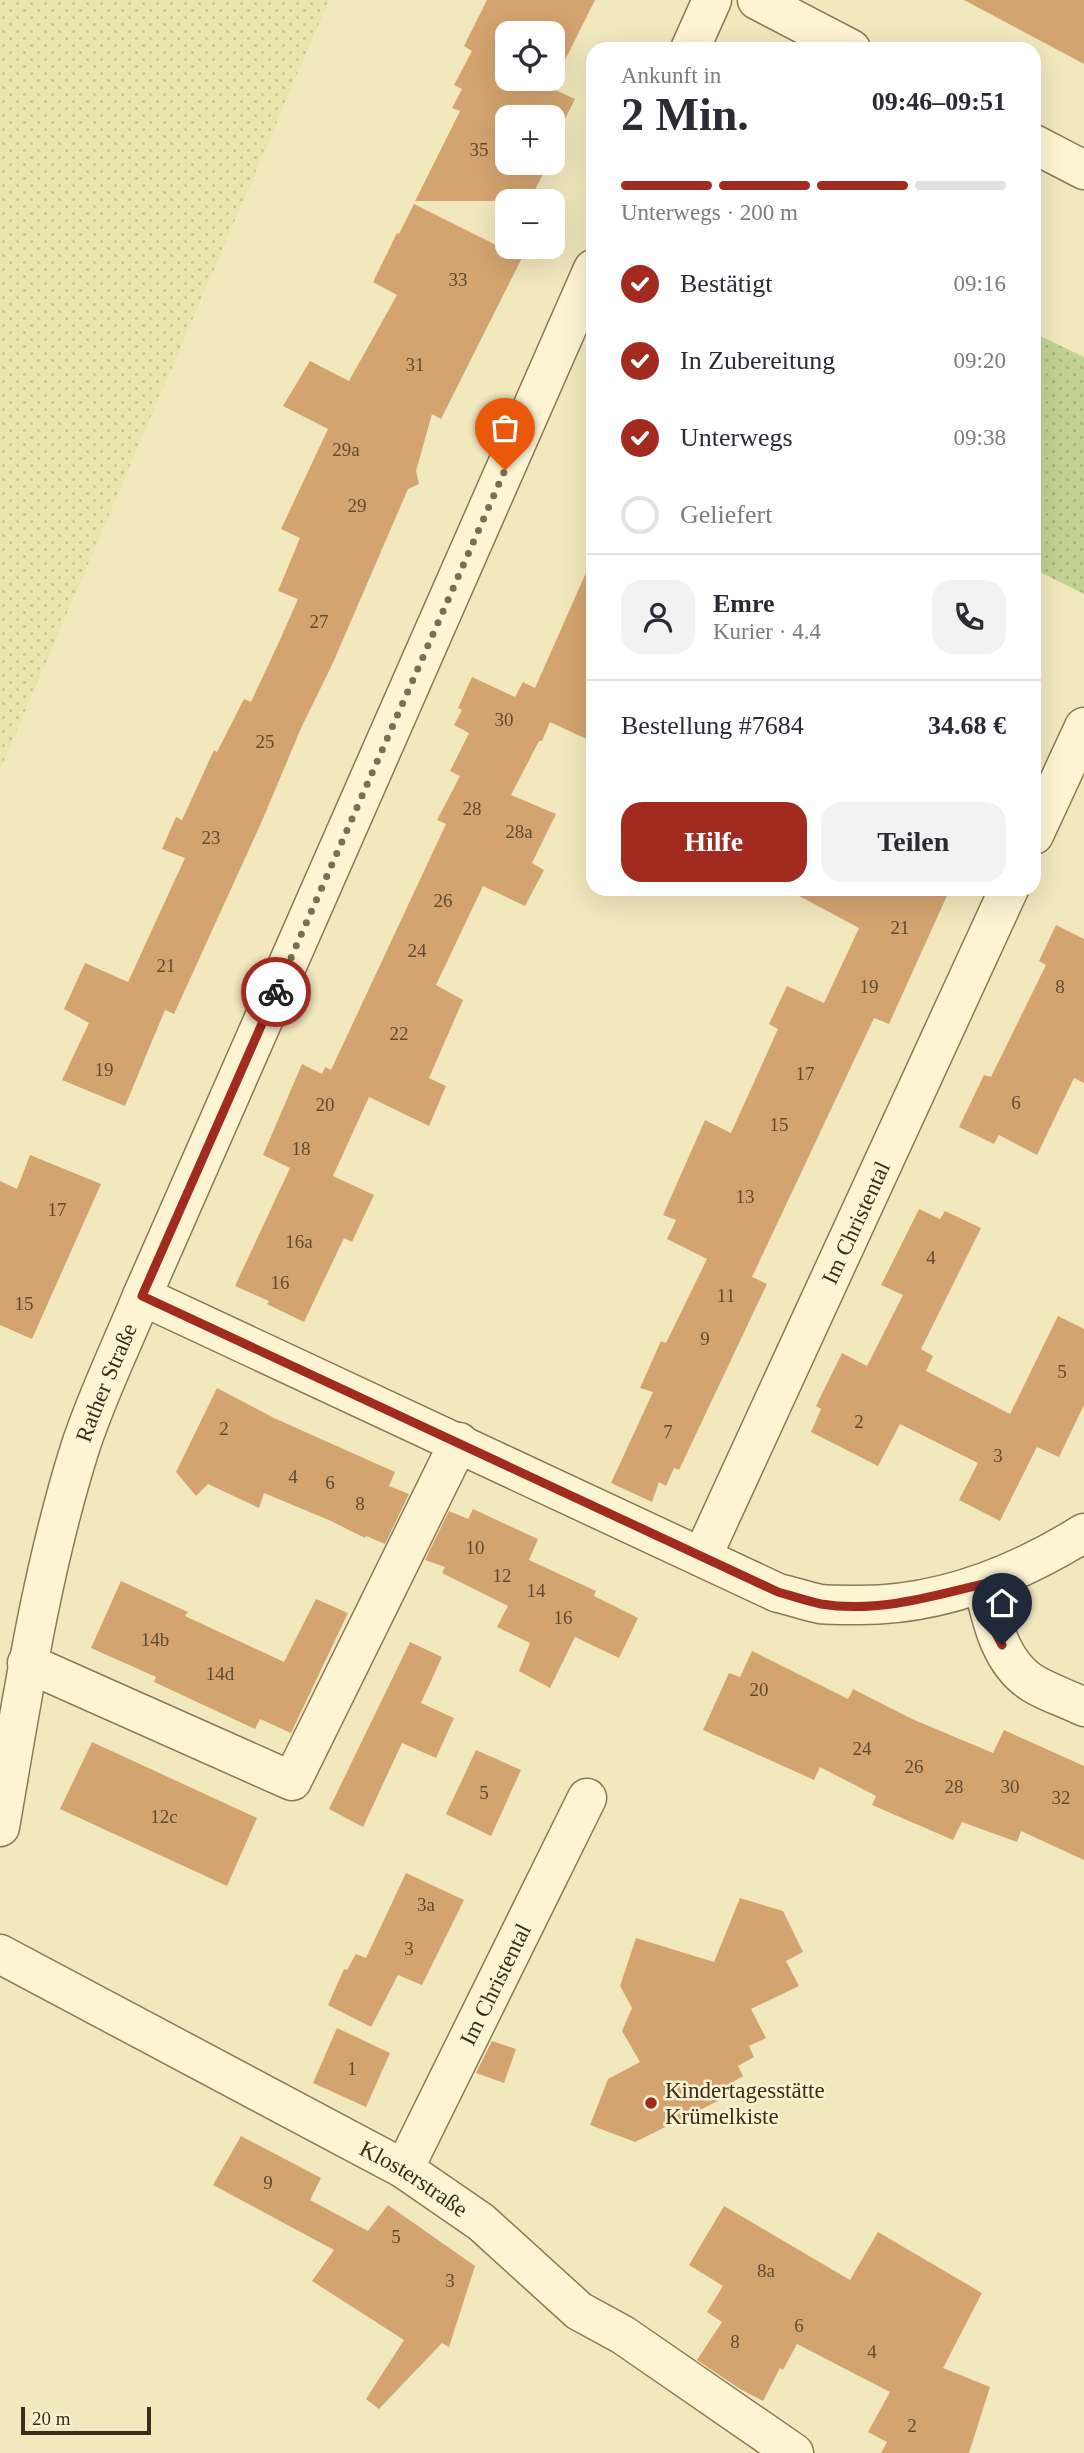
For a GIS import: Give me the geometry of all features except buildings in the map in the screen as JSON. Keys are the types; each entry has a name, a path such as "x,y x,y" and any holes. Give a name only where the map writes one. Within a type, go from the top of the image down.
{"street":[{"path":"693,42 712,0"},
{"path":"757,0 838,42"},
{"path":"1041,148 1084,170"},
{"name":"Rather Straße","path":"0,1828 27,1663 61,1515 81,1446 142,1296 586,286"},
{"path":"1041,820 1084,727"},
{"name":"Im Christental","path":"702,1557 1006,896"},
{"path":"142,1296 778,1592 822,1604 867,1605 915,1601 983,1584 1046,1556 1084,1533"},
{"path":"27,1663 292,1781 459,1443"},
{"path":"983,1584 994,1630 1011,1661 1032,1683 1084,1707"},
{"name":"Im Christental","path":"404,2169 587,1798"},
{"name":"Klosterstraße","path":"0,1954 404,2169 481,2222 579,2311 623,2335 794,2453"}],"shaded area":[{"path":"0,0 329,0 0,770"}],"green space":[{"path":"1041,336 1084,357 1084,594 1041,572"}],"way so far":[{"path":"276,992 505,470"}],"place":[{"name":"Kindertagesstätte Krümelkiste","path":"651,2103"}],"route":[{"path":"276,992 142,1296 778,1592 822,1604 867,1605 915,1601 983,1584 994,1630 1002,1645"}]}
